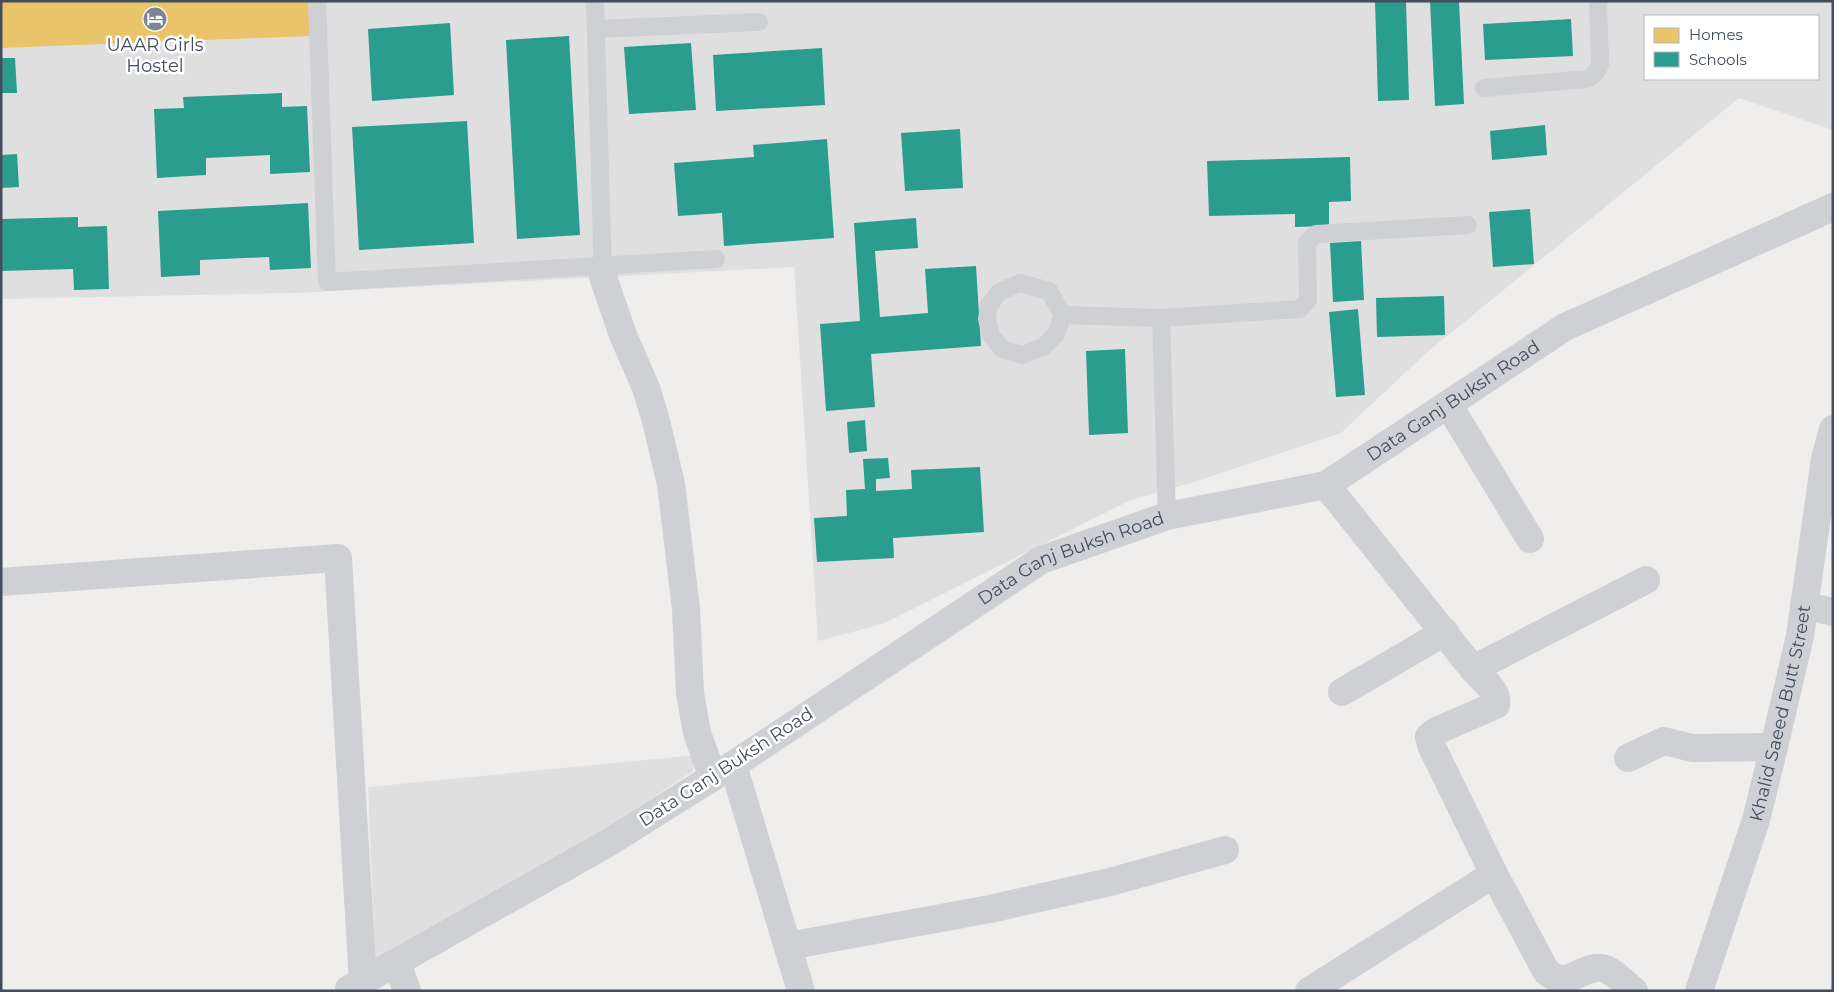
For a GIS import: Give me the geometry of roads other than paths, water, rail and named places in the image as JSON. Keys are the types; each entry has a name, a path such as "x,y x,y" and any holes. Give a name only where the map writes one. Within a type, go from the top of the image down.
{"street":[{"name":"Data Ganj Buksh Road","path":"354,987 608,843 723,771 1041,560 1167,516 1326,485 1565,327 1833,207"},
{"path":"603,271 623,335 651,404 671,484 686,609 690,693 697,733 723,771 788,946 801,991"},
{"path":"1448,404 1530,539"},
{"name":"Khalid Saeed Butt Street","path":"1699,991 1756,820 1774,747 1800,636 1825,459 1833,429"},
{"path":"1326,485 1473,669 1495,693 1497,699 1496,706 1436,730 1429,737 1431,745 1494,874 1546,971 1553,979 1564,981 1589,970 1601,968 1634,991"},
{"path":"1,582 338,558 354,987"},
{"path":"1473,669 1646,580"},
{"path":"1804,606 1833,612"},
{"path":"1342,692 1445,632"},
{"path":"1628,758 1664,741 1692,748 1774,747"},
{"path":"788,946 990,909 1110,882 1225,850"},
{"path":"1309,991 1494,874"},
{"path":"396,963 407,991"}],"lane":[{"path":"317,1 327,282 603,271 716,259"},
{"path":"595,1 603,271"},
{"path":"1484,88 1587,79 1594,75 1600,64 1598,1"},
{"path":"596,29 759,22"},
{"path":"1064,315 1161,318 1300,309 1308,300 1308,242 1316,234 1468,225"},
{"path":"1020,283 1048,291 1064,315 1056,334 1043,347 1022,355 1002,349 991,335 987,320 990,304 999,292 1020,283"},
{"path":"1161,318 1167,516"}],"place":[{"name":"UAAR Girls Hostel","path":"155,19"}]}
